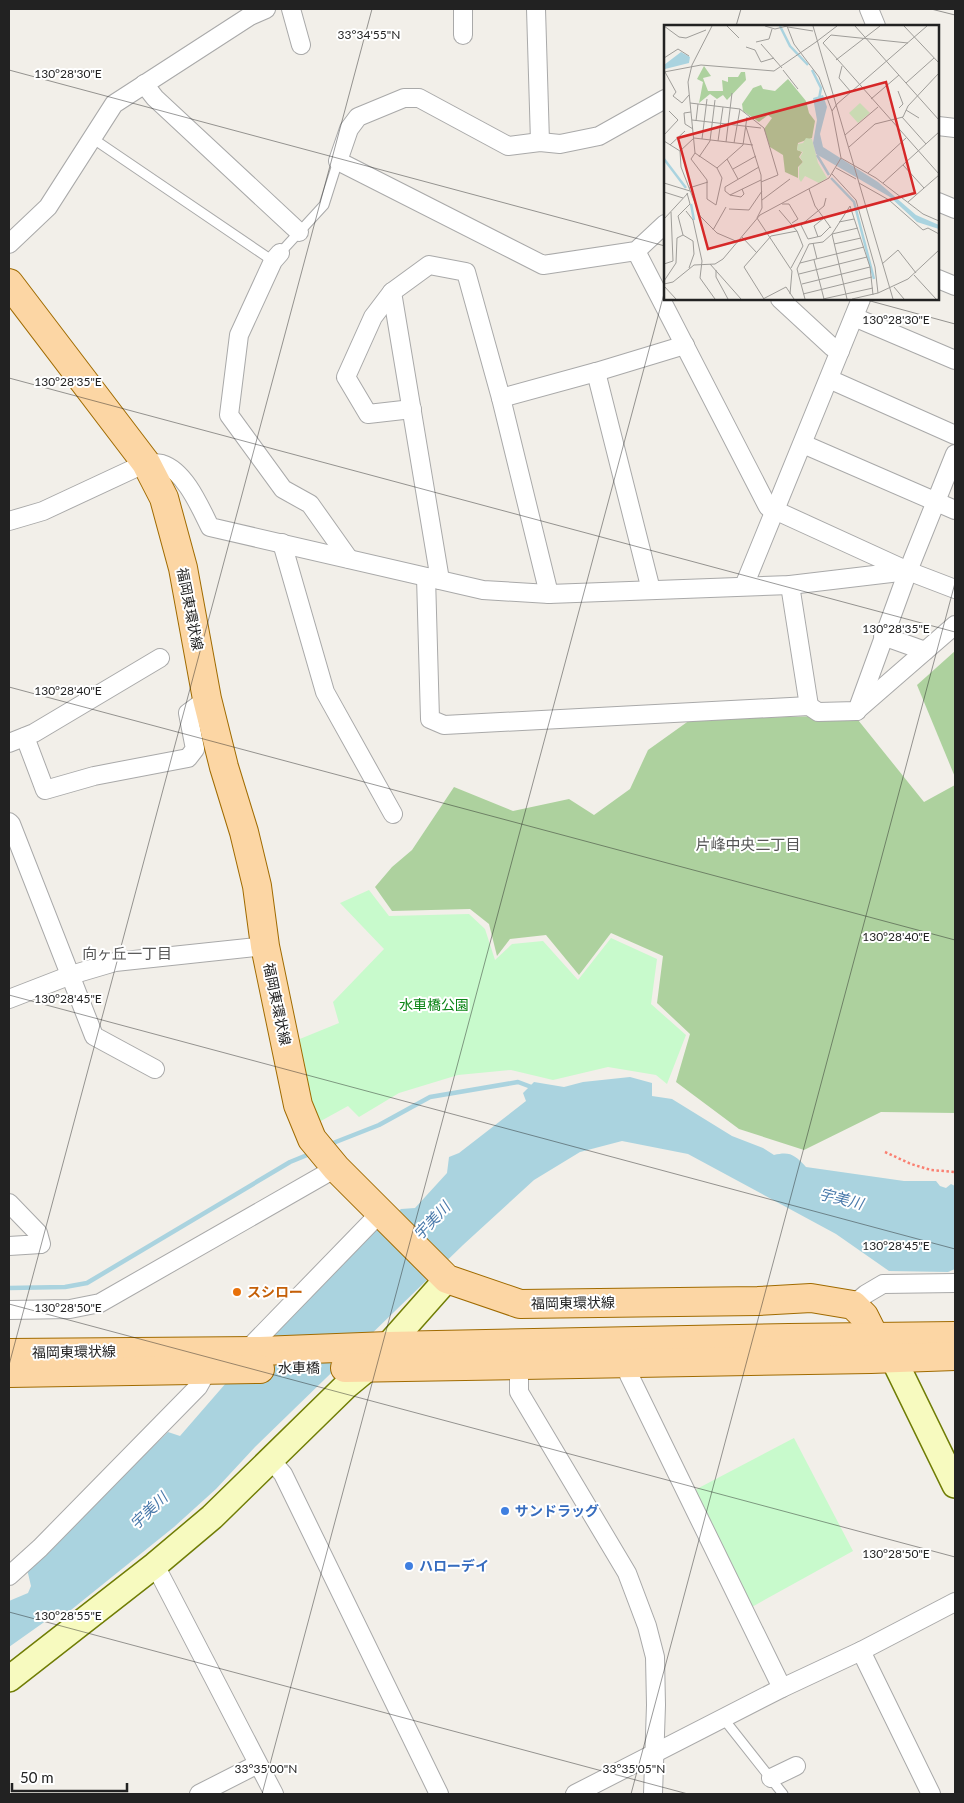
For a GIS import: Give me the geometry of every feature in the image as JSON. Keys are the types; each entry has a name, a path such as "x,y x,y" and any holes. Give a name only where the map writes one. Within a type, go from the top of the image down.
{"main road":[{"name":"福岡東環状線","path":"12,294 146,463 164,498 183,568 207,699 257,886 265,946 298,1105 312,1139 334,1165 443,1276 520,1304 811,1298 852,1305"},
{"path":"852,1305 864,1316 875,1338 893,1358"},
{"path":"375,1357 789,1338 955,1336"},
{"name":"福岡東環状線","path":"9,1353 247,1357"},
{"path":"375,1357 519,1364 955,1356"},
{"name":"福岡東環状線","path":"9,1373 207,1371 247,1357"},
{"name":"水車橋","path":"247,1357 375,1357"}],"street":[{"path":"9,244 48,207 114,104 250,16 266,9"},
{"path":"290,9 301,45"},
{"path":"463,9 464,35"},
{"path":"536,9 540,142"},
{"path":"868,9 876,25"},
{"path":"144,84 155,98 299,232"},
{"path":"664,100 599,136 560,144 540,142 508,146 419,98 404,98 358,117 349,129 338,162 543,265 636,251 664,225"},
{"path":"939,126 955,128"},
{"path":"939,202 955,209"},
{"path":"636,251 768,507 908,571 955,589"},
{"path":"277,257 239,335 229,415 283,489 310,504 349,559"},
{"path":"412,409 368,414 346,377 372,317 392,292 429,265 466,272 501,398 549,594"},
{"path":"939,278 955,286"},
{"path":"392,292 412,409 433,579 430,719 444,725 809,706 818,712 856,712 955,625"},
{"path":"781,300 832,347 840,351"},
{"path":"744,586 861,300"},
{"path":"854,317 955,360"},
{"path":"501,398 685,345"},
{"path":"596,372 651,590"},
{"path":"829,379 955,435"},
{"path":"803,444 955,510"},
{"path":"856,712 883,636 955,454"},
{"path":"9,521 43,511 146,463 162,464 172,469 193,493 210,526 483,590 549,594 744,586 790,586 908,571"},
{"path":"282,543 325,692 393,814"},
{"path":"790,586 809,706"},
{"path":"883,636 925,651"},
{"path":"160,658 34,733 17,740 45,790 94,776 188,758 195,749 188,712 207,699"},
{"path":"9,822 12,824 94,1036 155,1069"},
{"path":"9,999 71,975 115,962 265,946"},
{"path":"9,1310 70,1309 100,1303 334,1165"},
{"path":"9,1203 38,1233 41,1244 9,1246"},
{"path":"247,1357 383,1215"},
{"path":"9,1679 155,1566 212,1517 375,1357 443,1276"},
{"path":"852,1305 866,1294 884,1284 955,1283"},
{"path":"893,1358 955,1485"},
{"path":"628,1363 629,1375 782,1688"},
{"path":"519,1364 519,1392 615,1551 627,1573 647,1626 655,1658 656,1705 653,1794"},
{"path":"9,1576 198,1387 207,1371"},
{"path":"271,1460 283,1474 439,1794"},
{"path":"155,1566 274,1794"},
{"path":"575,1794 955,1602"},
{"path":"861,1651 931,1794"},
{"path":"199,1794 258,1764"},
{"path":"771,1778 796,1766"}],"lane":[{"path":"92,138 277,257 324,204 338,162"},
{"path":"723,1718 783,1794"}],"path":[{"path":"884,1152 911,1164 931,1170 955,1172"}],"green space":[{"path":"955,651 955,777 917,685"},
{"path":"854,715 924,802 955,785 955,1113 881,1112 804,1150 739,1129 676,1082 690,1034 657,1003 663,956 611,933 579,975 546,935 510,939 497,956 489,924 470,909 392,911 375,887 392,867 412,850 454,787 513,811 569,799 594,815 630,789 648,750 690,720"},
{"name":"水車橋公園","path":"369,890 389,916 469,914 485,929 495,960 512,944 543,941 578,980 611,938 657,959 651,1004 686,1035 667,1084 656,1075 608,1067 553,1080 511,1070 458,1075 399,1093 359,1117 348,1106 319,1122 290,1043 339,1023 333,1002 384,949 340,903"},
{"path":"794,1438 853,1551 750,1608 691,1492"}],"water":[{"name":"宇美川","path":"630,1077 652,1083 652,1096 672,1099 732,1136 763,1148 774,1155 792,1155 806,1167 904,1181 936,1181 940,1186 946,1188 951,1184 955,1186 955,1269 948,1272 889,1271 836,1234 688,1154 622,1141 580,1152 534,1180 463,1245 255,1447 216,1489 174,1527 66,1614 57,1613 9,1647 9,1601 28,1593 31,1586 27,1569 168,1432 180,1436 273,1329 377,1229 401,1209 415,1208 447,1173 449,1157 459,1153 526,1101 523,1093 534,1082 564,1087 583,1082"}],"waterway":[{"path":"328,1145 379,1125 430,1097 518,1082 534,1088"},
{"path":"9,1288 65,1287 87,1283 290,1162 312,1153"}],"place":[{"name":"スシロー","path":"237,1292"},
{"name":"サンドラッグ","path":"505,1511"},
{"name":"ハローデイ","path":"409,1566"}],"district":[{"name":"片峰中央二丁目","path":"748,845"},
{"name":"向ヶ丘一丁目","path":"127,954"}]}
